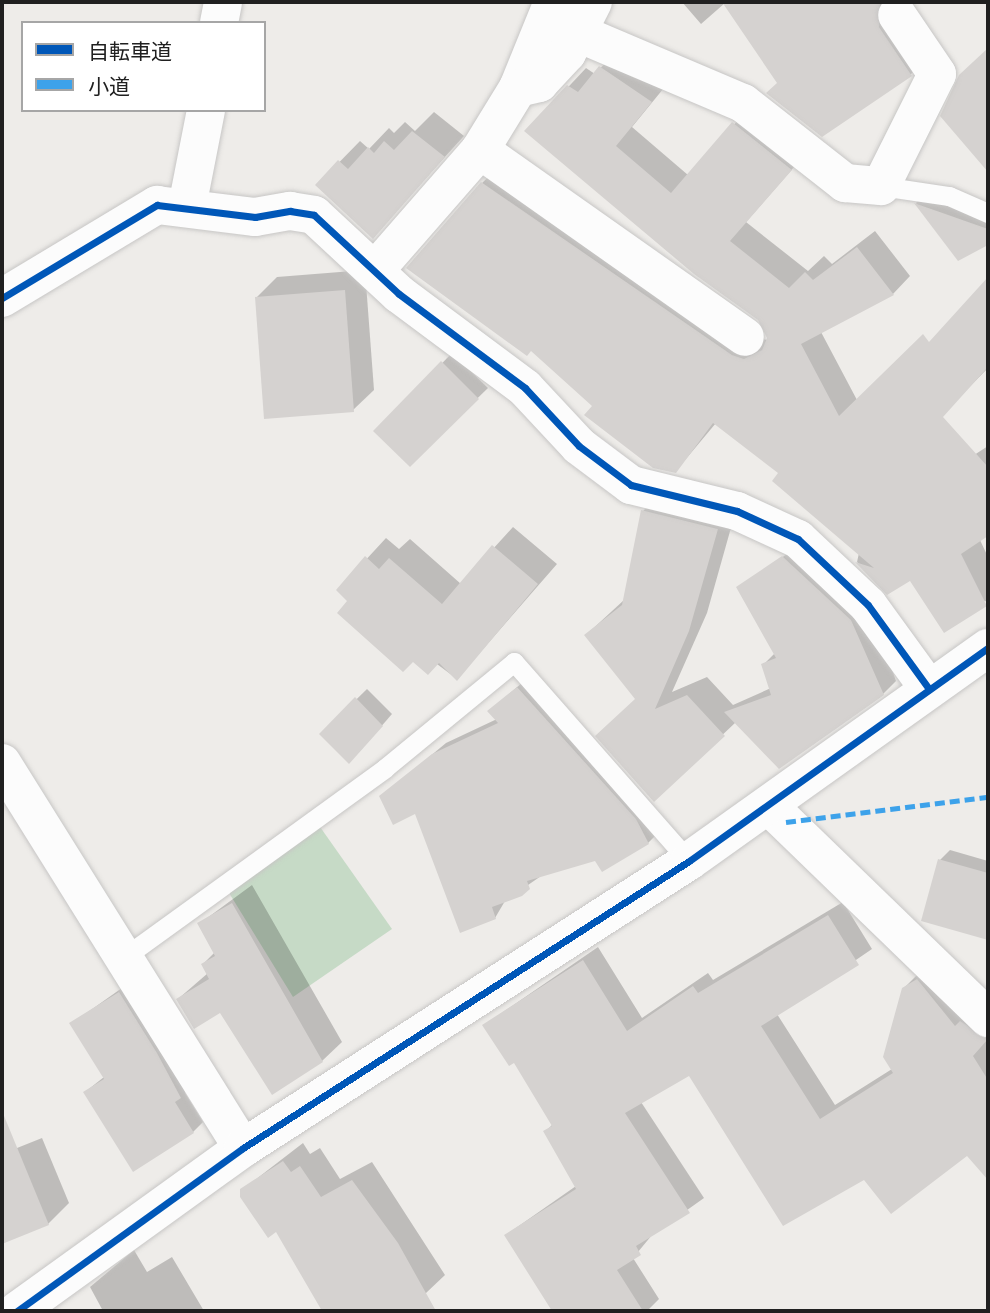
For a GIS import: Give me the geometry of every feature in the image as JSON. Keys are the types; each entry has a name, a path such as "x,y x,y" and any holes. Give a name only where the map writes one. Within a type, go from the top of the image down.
{"street":[{"path":"219,21 223,2"},
{"path":"377,268 480,150 518,88 553,2"},
{"path":"518,88 539,83 585,17 743,103 845,183 881,186 937,74 897,15"},
{"path":"187,207 206,112"},
{"path":"480,150 745,337"},
{"path":"2,298 158,205 255,217 290,211 314,215 377,268 398,294 525,388 579,446 631,485 737,511 798,540 868,605 929,689"},
{"path":"17,1311 243,1148 689,861 988,648"},
{"path":"2,763 243,1148"},
{"path":"769,806 988,1018"}],"lane":[{"path":"881,186 949,196 988,213"},
{"path":"123,958 385,768 514,662 689,861"}],"green space":[{"path":"318,824 392,929 293,997 226,888"}],"building":[{"path":"722,2 880,2 879,27 912,76 822,137 766,93 777,83"},
{"path":"988,48 988,172 940,116 959,75"},
{"path":"599,66 652,102 616,146 671,193 732,122 792,170 730,241 789,288 805,272 813,280 857,247 894,295 801,344 839,416 923,334 929,342 988,277 988,367 943,417 988,467 988,536 961,554 987,606 944,633 910,581 887,595 855,562 874,568 772,481 778,473 713,423 676,473 653,468 584,415 592,406 531,351 527,356 406,268 481,182 732,355 744,359 762,350 767,338 758,320 694,274 524,131 567,85 578,92"},
{"path":"412,131 445,157 373,239 315,185 338,160 348,169 368,147 374,153 384,141 394,150"},
{"path":"914,203 988,229 988,245 958,261"},
{"path":"345,290 354,412 264,419 255,297"},
{"path":"441,361 479,399 410,467 373,431"},
{"path":"641,510 718,529 689,631 655,709 687,695 725,736 654,802 595,736 635,699 584,635 622,605"},
{"path":"492,545 538,584 457,681 439,663 428,675 413,662 403,672 337,613 347,601 336,590 365,556 379,569 389,558 442,604"},
{"path":"782,556 851,620 884,695 779,769 724,712 771,695 761,664 776,658 736,587"},
{"path":"517,687 636,819 649,844 602,872 595,861 527,881 530,889 522,896 492,907 496,919 460,933 415,814 393,825 379,796 432,754 498,723 487,711"},
{"path":"355,697 383,726 349,764 319,734"},
{"path":"938,859 988,873 988,940 921,921"},
{"path":"232,903 323,1062 272,1095 220,1013 194,1029 176,999 209,979 201,964 215,956 197,923"},
{"path":"828,915 859,965 761,1026 820,1119 893,1073 883,1057 902,988 917,979 955,1026 960,1021 988,1039 973,1056 988,1080 988,1180 967,1156 891,1214 864,1180 783,1226 689,1076 625,1113 690,1213 636,1246 641,1255 617,1270 643,1311 552,1311 504,1235 576,1189 543,1131 552,1126 514,1063 509,1066 482,1025 583,960 627,1031 693,986 698,993"},
{"path":"119,992 181,1098 175,1102 194,1133 133,1172 83,1092 104,1079 69,1023"},
{"path":"2,1111 49,1225 2,1244"},
{"path":"283,1161 291,1172 300,1166 321,1197 352,1180 398,1243 436,1311 322,1311 276,1232 268,1238 240,1197 240,1189"}],"marked path":[{"path":"786,822 988,797"}],"cycle path":[{"path":"2,298 157,205 255,217 290,211 314,215 399,294 525,388 579,446 631,485 737,511 798,539 868,605 929,689"},
{"path":"17,1311 243,1148 689,861 988,648"}]}
